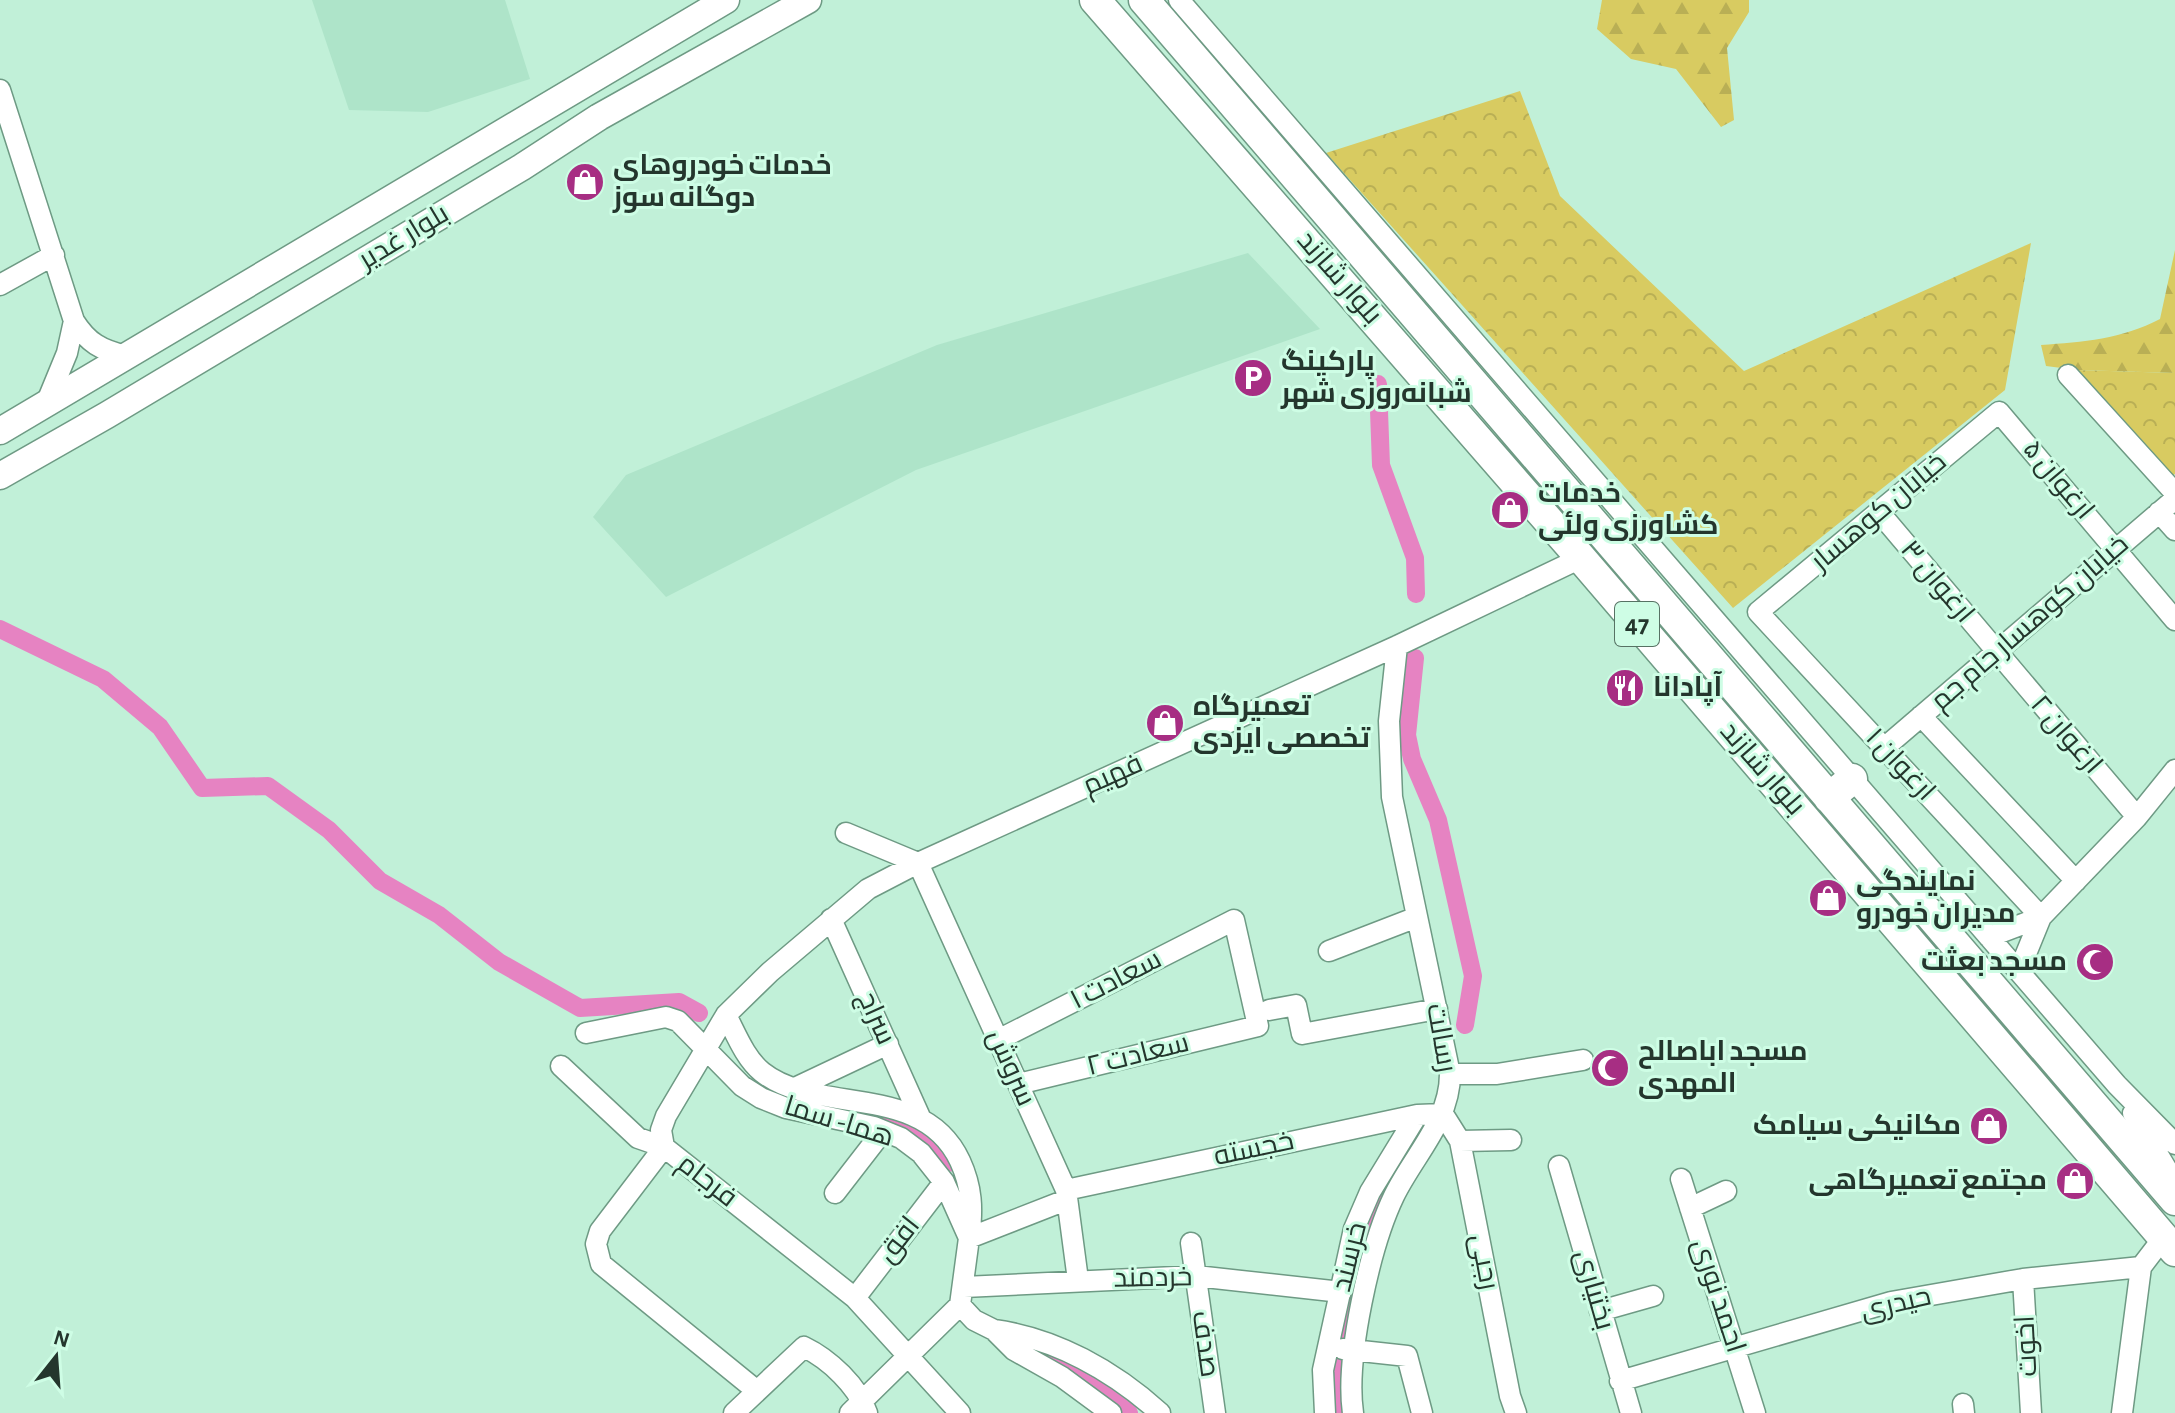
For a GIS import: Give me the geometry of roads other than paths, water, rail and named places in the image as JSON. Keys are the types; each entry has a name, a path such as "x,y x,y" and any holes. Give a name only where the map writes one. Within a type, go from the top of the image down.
{"highway":[{"name":"بلوار شازند","path":"1095,0 1581,558 2169,1244"},
{"name":"بلوار شازند","path":"1144,0 1255,108 1841,788 2175,1200"}],"main road":[{"name":"بلوار غدیر","path":"0,431 726,0"},
{"name":"بلوار غدیر","path":"0,476 107,415 599,117 808,0"}],"street":[{"path":"1179,0 1255,108"},
{"path":"0,90 74,321 85,338 102,350 126,356"},
{"path":"0,285 54,255"},
{"path":"46,404 67,353 74,321"},
{"path":"2068,375 2170,501 2175,530"},
{"name":"خیابان کوهسار","path":"1758,612 1999,412"},
{"name":"ارغوان ۵","path":"1999,412 2175,620"},
{"name":"خیابان کوهسار جام جم","path":"1884,748 2170,501"},
{"name":"ارغوان ۳","path":"1879,512 1995,653"},
{"name":"فهیم","path":"707,1043 724,1018 868,889 918,863 1397,646 1581,558"},
{"name":"ارغوان ۱","path":"1758,612 2041,917"},
{"name":"رسالت","path":"1353,1413 1353,1351 1380,1231 1394,1197 1443,1114 1450,1089 1450,1074 1392,797 1389,721 1397,646"},
{"name":"ارغوان ۲","path":"1995,653 2137,817"},
{"path":"1921,716 2076,881"},
{"path":"2019,971 2041,917 2137,817 2175,770"},
{"path":"1841,788 1989,937 2117,1085 2175,1144"},
{"path":"846,833 918,863"},
{"name":"سروش","path":"918,863 1066,1195 1078,1280"},
{"path":"1329,951 1417,917"},
{"path":"1989,937 2041,917"},
{"name":"سراج","path":"831,919 920,1117"},
{"name":"سعادت ۱","path":"998,1040 1234,920 1264,1018"},
{"path":"1264,1018 1296,1005 1302,1034 1437,1009"},
{"name":"هما- سما","path":"586,1033 666,1017 678,1021 707,1043 742,1086 761,1098 786,1108 849,1120 901,1138 921,1153 944,1182 969,1238 962,1296"},
{"path":"724,1018 759,1070 795,1088 920,1117 953,1147 967,1177 973,1211 969,1238"},
{"name":"سعادت ۲","path":"1018,1084 1264,1018"},
{"path":"707,1043 666,1116 661,1130 664,1147 600,1231 596,1244 598,1258 601,1264 757,1391"},
{"path":"795,1088 888,1044"},
{"path":"1450,1074 1497,1074 1583,1060"},
{"name":"فرجام","path":"561,1066 638,1138 664,1147 855,1298 907,1356"},
{"path":"2117,1085 2175,1183"},
{"name":"خجسته","path":"969,1238 1066,1195 1417,1115 1443,1114"},
{"name":"رجبی","path":"1443,1114 1460,1141 1516,1413"},
{"name":"خرسند","path":"1325,1413 1323,1370 1354,1229 1370,1192 1417,1115"},
{"path":"835,1193 883,1131"},
{"path":"1460,1141 1511,1140"},
{"name":"بختیاری","path":"1559,1166 1631,1413"},
{"name":"احمد نوری","path":"1681,1179 1755,1413"},
{"name":"افق","path":"855,1298 944,1182"},
{"path":"1690,1208 1726,1191"},
{"name":"صدف","path":"1191,1243 1215,1413"},
{"path":"2122,1413 2141,1267 2169,1244"},
{"name":"حیدری","path":"1620,1381 1891,1302 2023,1279 2141,1267"},
{"name":"خردمند","path":"962,1296 1078,1280 1196,1276 1341,1292"},
{"name":"اخوت","path":"2023,1279 2031,1413"},
{"path":"734,1413 804,1347 824,1356 860,1409 962,1296 974,1320 994,1330 1014,1350 1062,1377 1111,1413"},
{"path":"1600,1311 1653,1296"},
{"path":"994,1330 1023,1334 1067,1351 1143,1397 1160,1413"},
{"path":"1328,1346 1407,1356 1422,1413"},
{"path":"907,1356 960,1413"}],"waterway":[{"path":"1378,384 1381,465 1415,558 1416,594"},
{"path":"0,629 103,679 160,727 202,788 268,786 329,830 380,881 439,915 499,962 580,1008 679,1002 699,1013"},
{"path":"1415,658 1407,735 1412,759 1438,820 1473,976 1465,1025"},
{"path":"848,1109 878,1115 906,1126 932,1141 954,1163"},
{"path":"1339,1413 1336,1358 1364,1233 1386,1186 1420,1135"},
{"path":"1022,1342 1066,1365 1129,1413"}],"place":[{"name":"خدمات خودروهای دوگانه سوز","path":"585,182"},
{"name":"پارکینگ شبانه‌روزی شهر","path":"1253,378"},
{"name":"خدمات کشاورزی ولئی","path":"1510,510"},
{"name":"آپادانا","path":"1625,688"},
{"name":"تعمیرگاه تخصصی ایزدی","path":"1165,723"},
{"name":"نمایندگی مدیران خودرو","path":"1828,898"},
{"name":"مسجد بعثت","path":"2095,962"},
{"name":"مسجد اباصالح المهدی","path":"1610,1068"},
{"name":"مکانیکی سیامک","path":"1989,1126"},
{"name":"مجتمع تعمیرگاهی","path":"2075,1181"}]}
